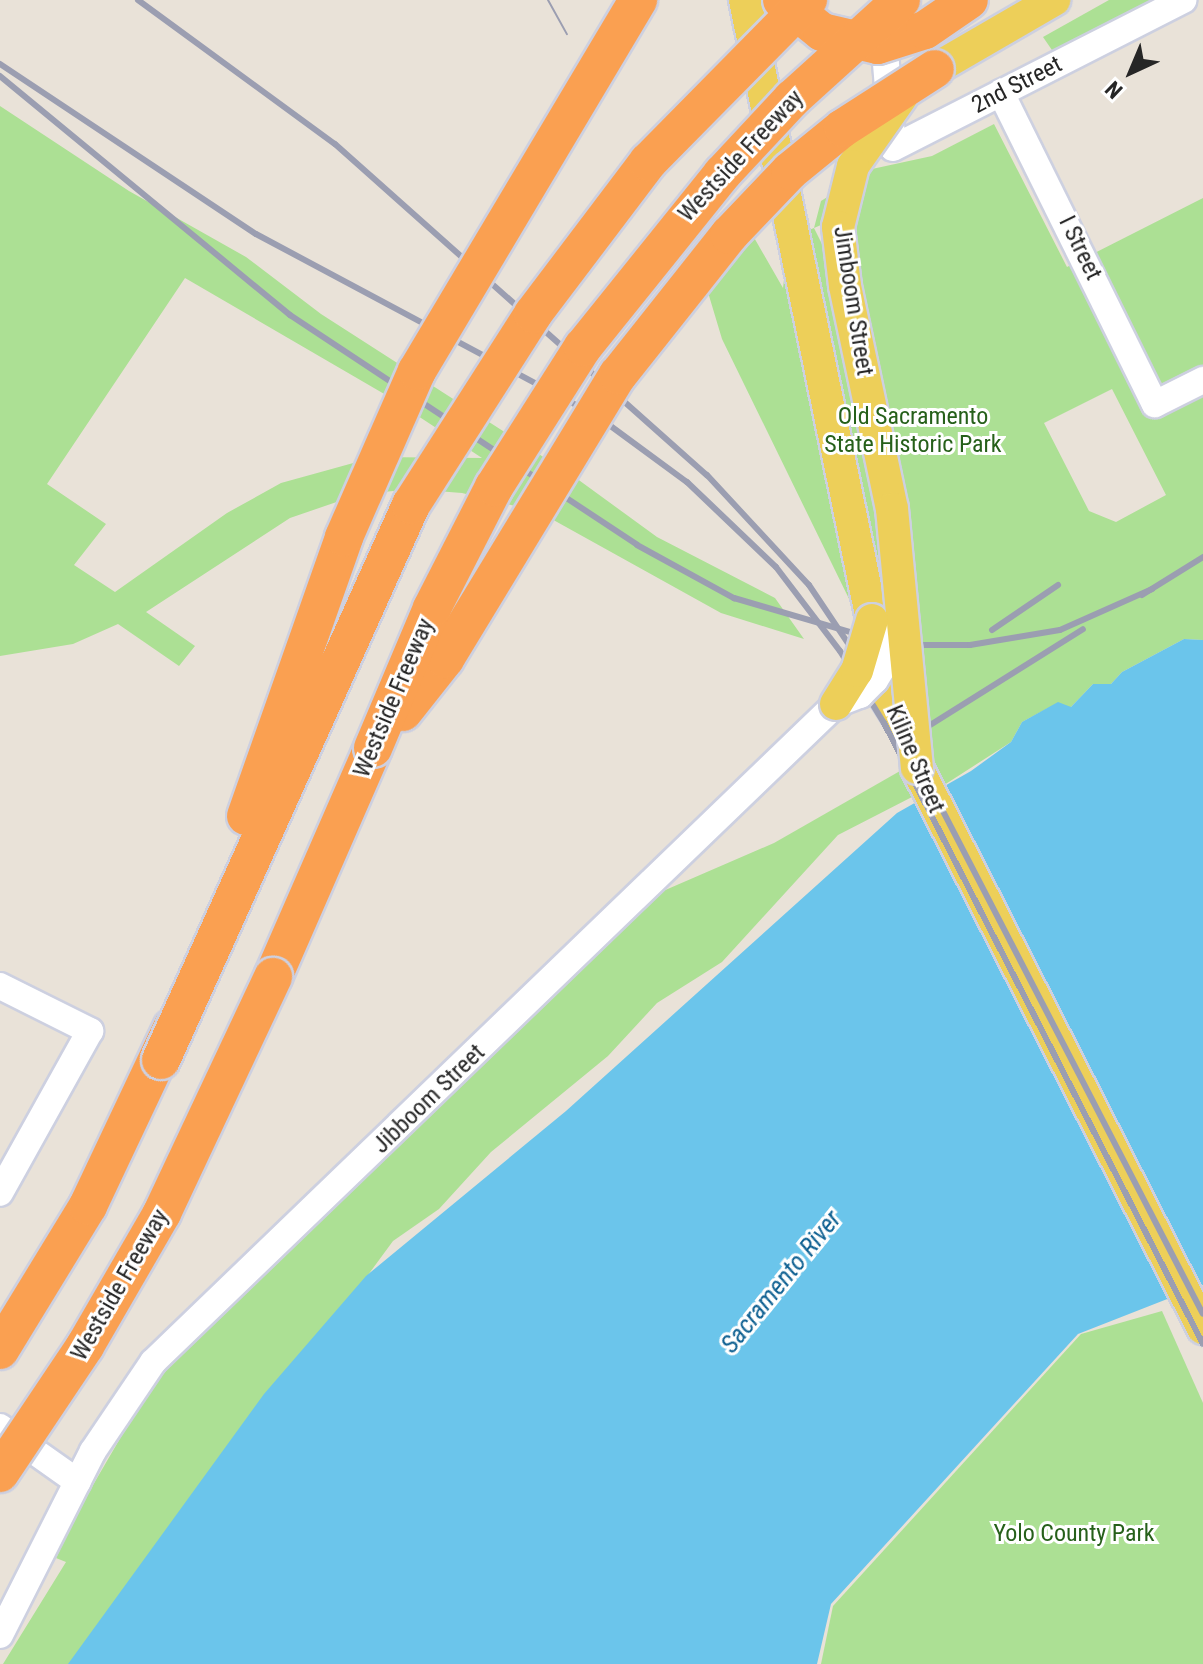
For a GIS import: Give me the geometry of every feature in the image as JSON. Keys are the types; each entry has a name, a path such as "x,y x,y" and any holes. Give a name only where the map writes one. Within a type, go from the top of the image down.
{"highway":[{"path":"161,1060 375,461 444,318 638,0"},
{"name":"Westside Freeway","path":"0,1473 85,1346 162,1213 236,1063 432,608 487,500 583,347 722,174 792,99 901,0"},
{"path":"0,1350 88,1206 161,1060 411,505 533,314 648,162 793,5 822,32 878,45 925,30 969,0"},
{"path":"373,748 445,659 618,375 719,246 790,171 843,128 935,69"}],"main road":[{"name":"Kiline Street","path":"745,0 872,620 875,680 898,713 917,768 1203,1328"},
{"name":"Jimboom Street","path":"917,768 892,509 845,286 838,227 844,188 862,148 899,100 935,69 1054,0"},
{"path":"836,704 857,671 872,620"}],"street":[{"name":"2nd Street","path":"880,0 893,148 1184,0"},
{"name":"I Street","path":"1001,93 1080,247 1155,404 1203,380"},
{"name":"Jibboom Street","path":"0,1635 78,1482 153,1362 301,1223 836,704 860,695 875,680 894,643 902,605"},
{"path":"0,986 90,1031 0,1193"},
{"path":"0,1427 78,1482"}],"green space":[{"path":"1109,0 1158,0 1054,53 1043,37"},
{"path":"0,106 129,191 246,257 321,314 576,478 657,537 775,598 804,639 721,613 539,512 462,493 411,489 357,495 290,518 146,612 195,646 179,666 118,624 73,644 0,656","holes":["185,278 386,395 482,458 375,457 281,483 227,513 115,592 74,565 106,524 47,484"]},
{"name":"Old Sacramento State Historic Park","path":"994,124 1067,267 1203,198 1203,640 1184,639 1122,672 1111,684 1093,684 1071,707 1048,708 1022,722 1011,742 941,787 722,339 704,279 748,227 783,288 789,238 814,228 821,201 872,169 932,156","holes":["853,211 865,304 855,310 814,228","1112,389 1166,495 1116,522 1089,511 1044,423"]},
{"path":"900,771 912,797 838,835 722,962 657,1003 608,1056 491,1152 439,1209 393,1241 82,1664 3,1664 66,1562 56,1558 79,1509 157,1375 640,901 774,843"},
{"name":"Yolo County Park","path":"1162,1311 1203,1403 1203,1664 821,1664 833,1606 1081,1334"}],"water":[{"name":"Sacramento River","path":"1184,639 1203,640 1203,1285 1078,1334 831,1604 817,1664 68,1664 264,1394 366,1276 566,1111 897,813 971,771 1011,742 1022,722 1058,702 1071,707 1093,684 1111,684 1122,672"}],"tram line":[{"path":"548,0 567,34"}],"railway":[{"path":"138,0 335,144 707,475 809,585 880,691"},
{"path":"0,64 256,234 597,416 687,482 776,567 840,651 884,723 1203,1344"},
{"path":"0,76 290,315 637,545 734,598 867,637 918,645 970,645 1060,630 1152,589"},
{"path":"1142,595 1203,557"},
{"path":"992,630 1058,585"},
{"path":"927,727 1083,629"},
{"path":"901,730 1203,1314"}]}
